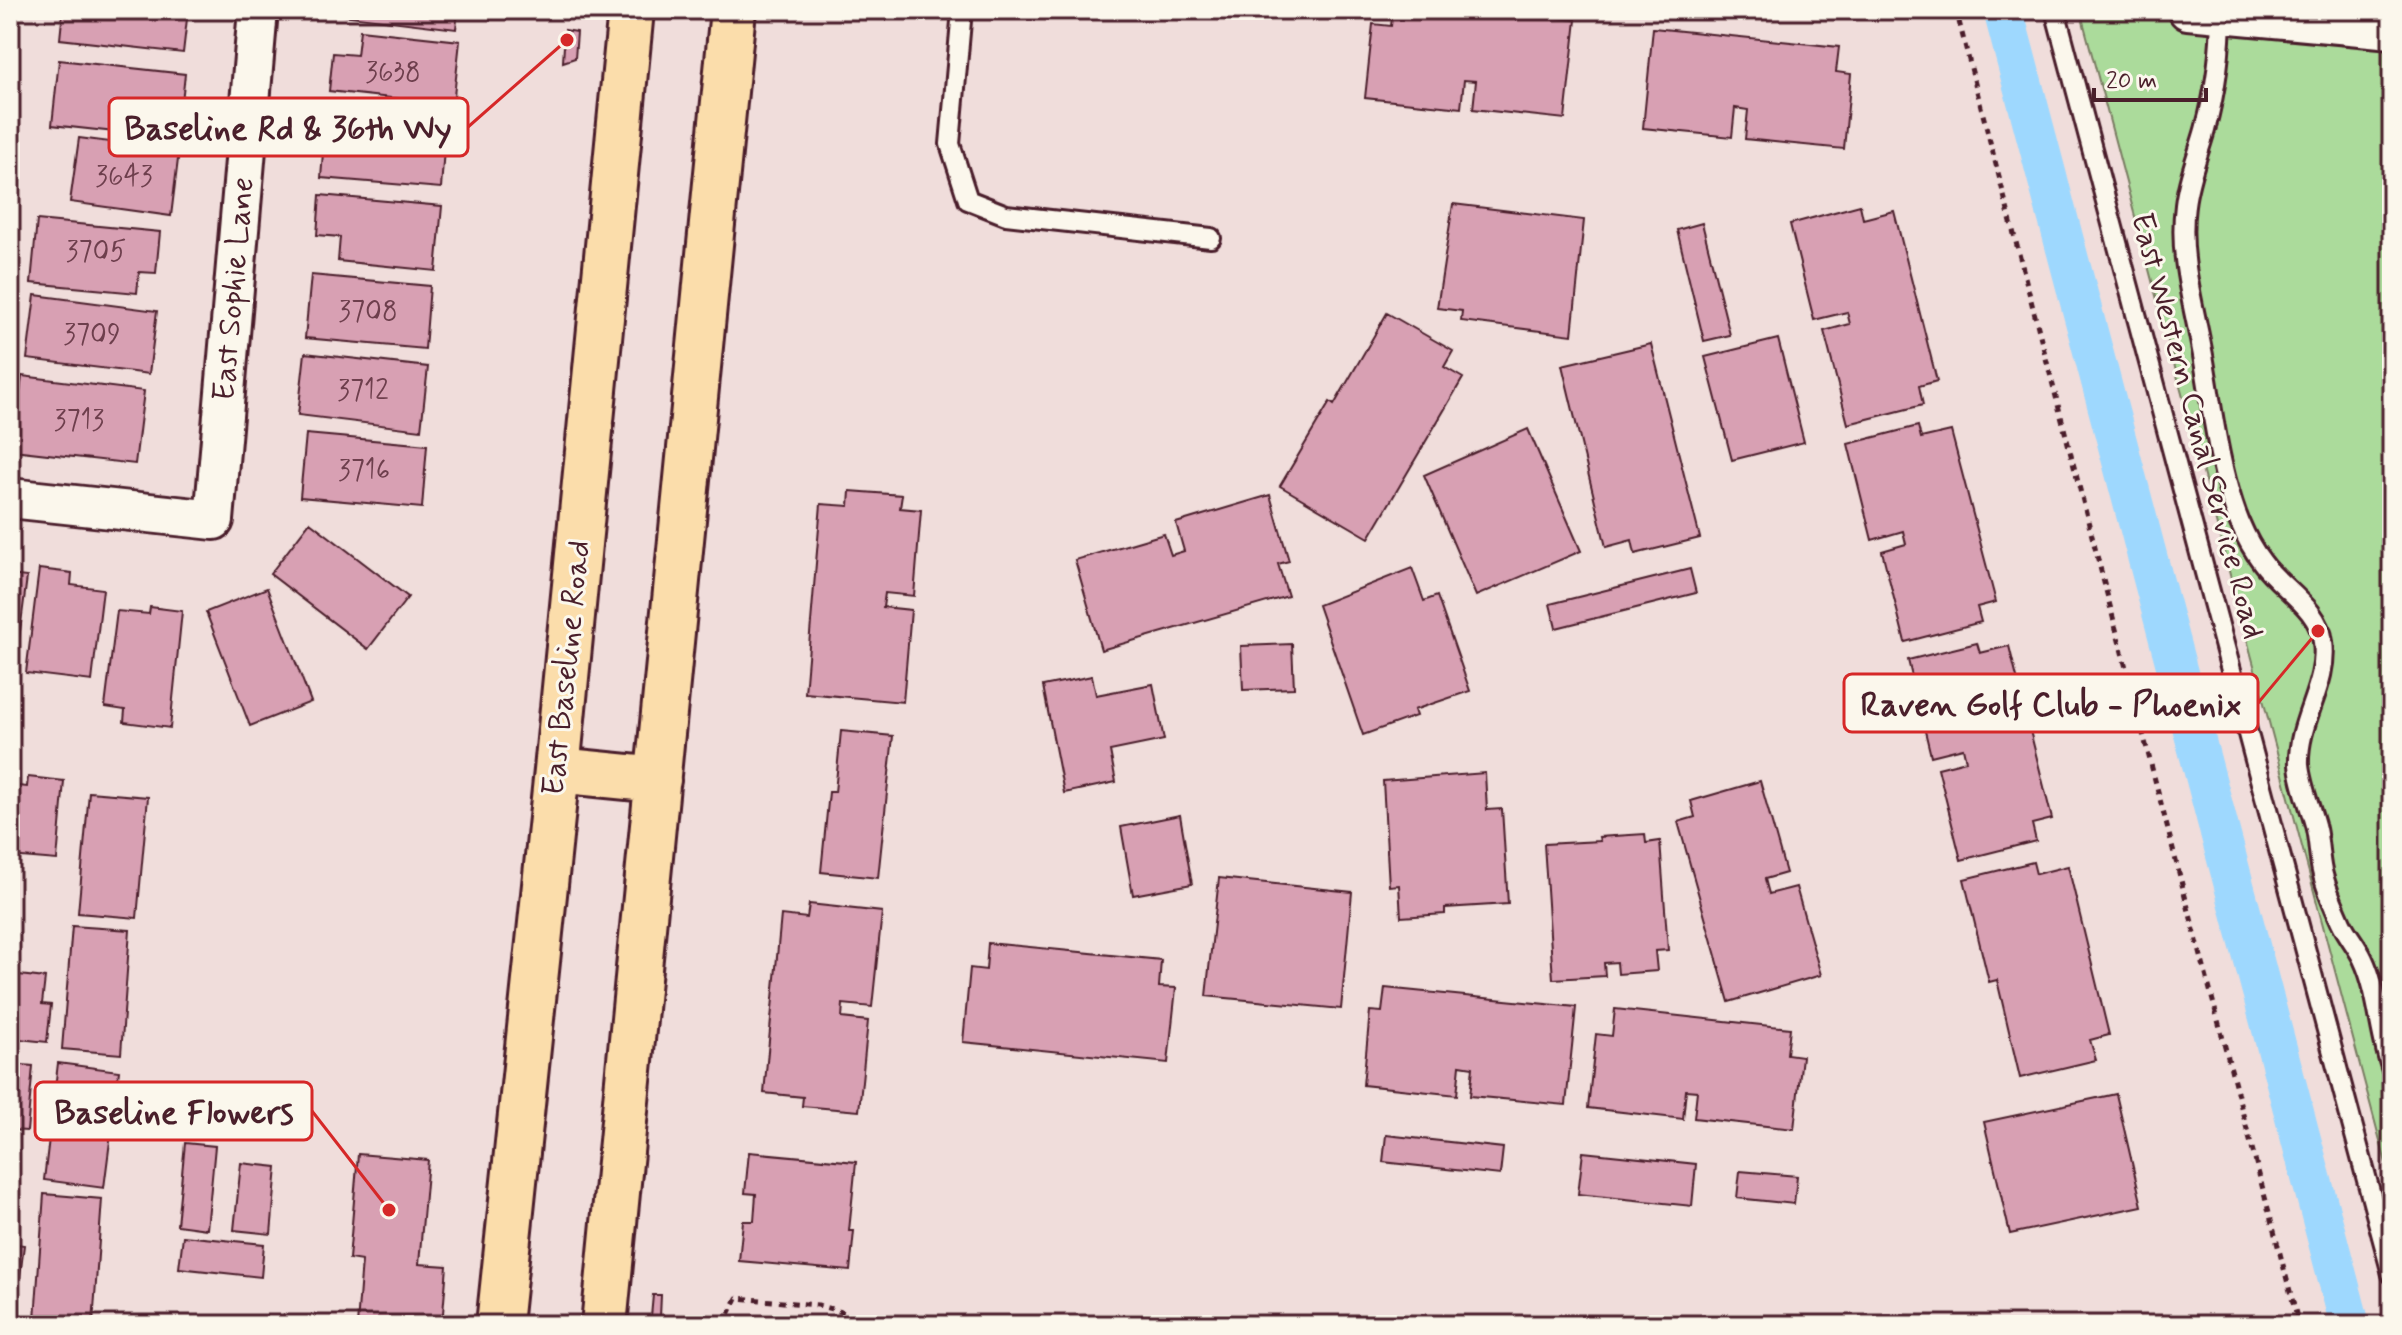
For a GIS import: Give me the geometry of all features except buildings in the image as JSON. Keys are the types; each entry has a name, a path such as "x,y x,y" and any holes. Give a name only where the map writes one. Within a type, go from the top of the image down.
{"main road":[{"name":"East Baseline Road","path":"499,1325 631,10"},
{"path":"604,1325 733,10"},
{"path":"557,770 658,780"},
{"path":"506,1254 521,1325"}],"street":[{"name":"East Sophie Lane","path":"10,498 214,520 258,10"},
{"path":"2210,10 2392,29"}],"lane":[{"path":"962,10 950,144 968,200 1006,215 1211,238"},
{"name":"East Western Canal Service Road","path":"2055,10 2392,1274"},
{"path":"2210,10 2221,48 2215,90 2191,171 2185,205 2182,237 2189,296 2204,360 2214,432 2237,521 2261,561 2280,584 2305,605 2320,625 2324,644 2322,668 2304,722 2299,770 2316,831 2323,872 2343,926 2363,958 2372,983 2392,1070"}],"path":[{"path":"1956,10 2299,1325"},
{"path":"724,1325 737,1298 818,1305 845,1313 846,1325"}],"green space":[{"path":"2080,10 2392,10 2392,1186 2098,77"}],"waterway":[{"path":"2003,10 2350,1325"}],"place":[{"name":"Baseline Rd & 36th Wy","path":"567,40"},
{"name":"Raven Golf Club - Phoenix","path":"2318,631"},
{"name":"Baseline Flowers","path":"389,1210"}]}
